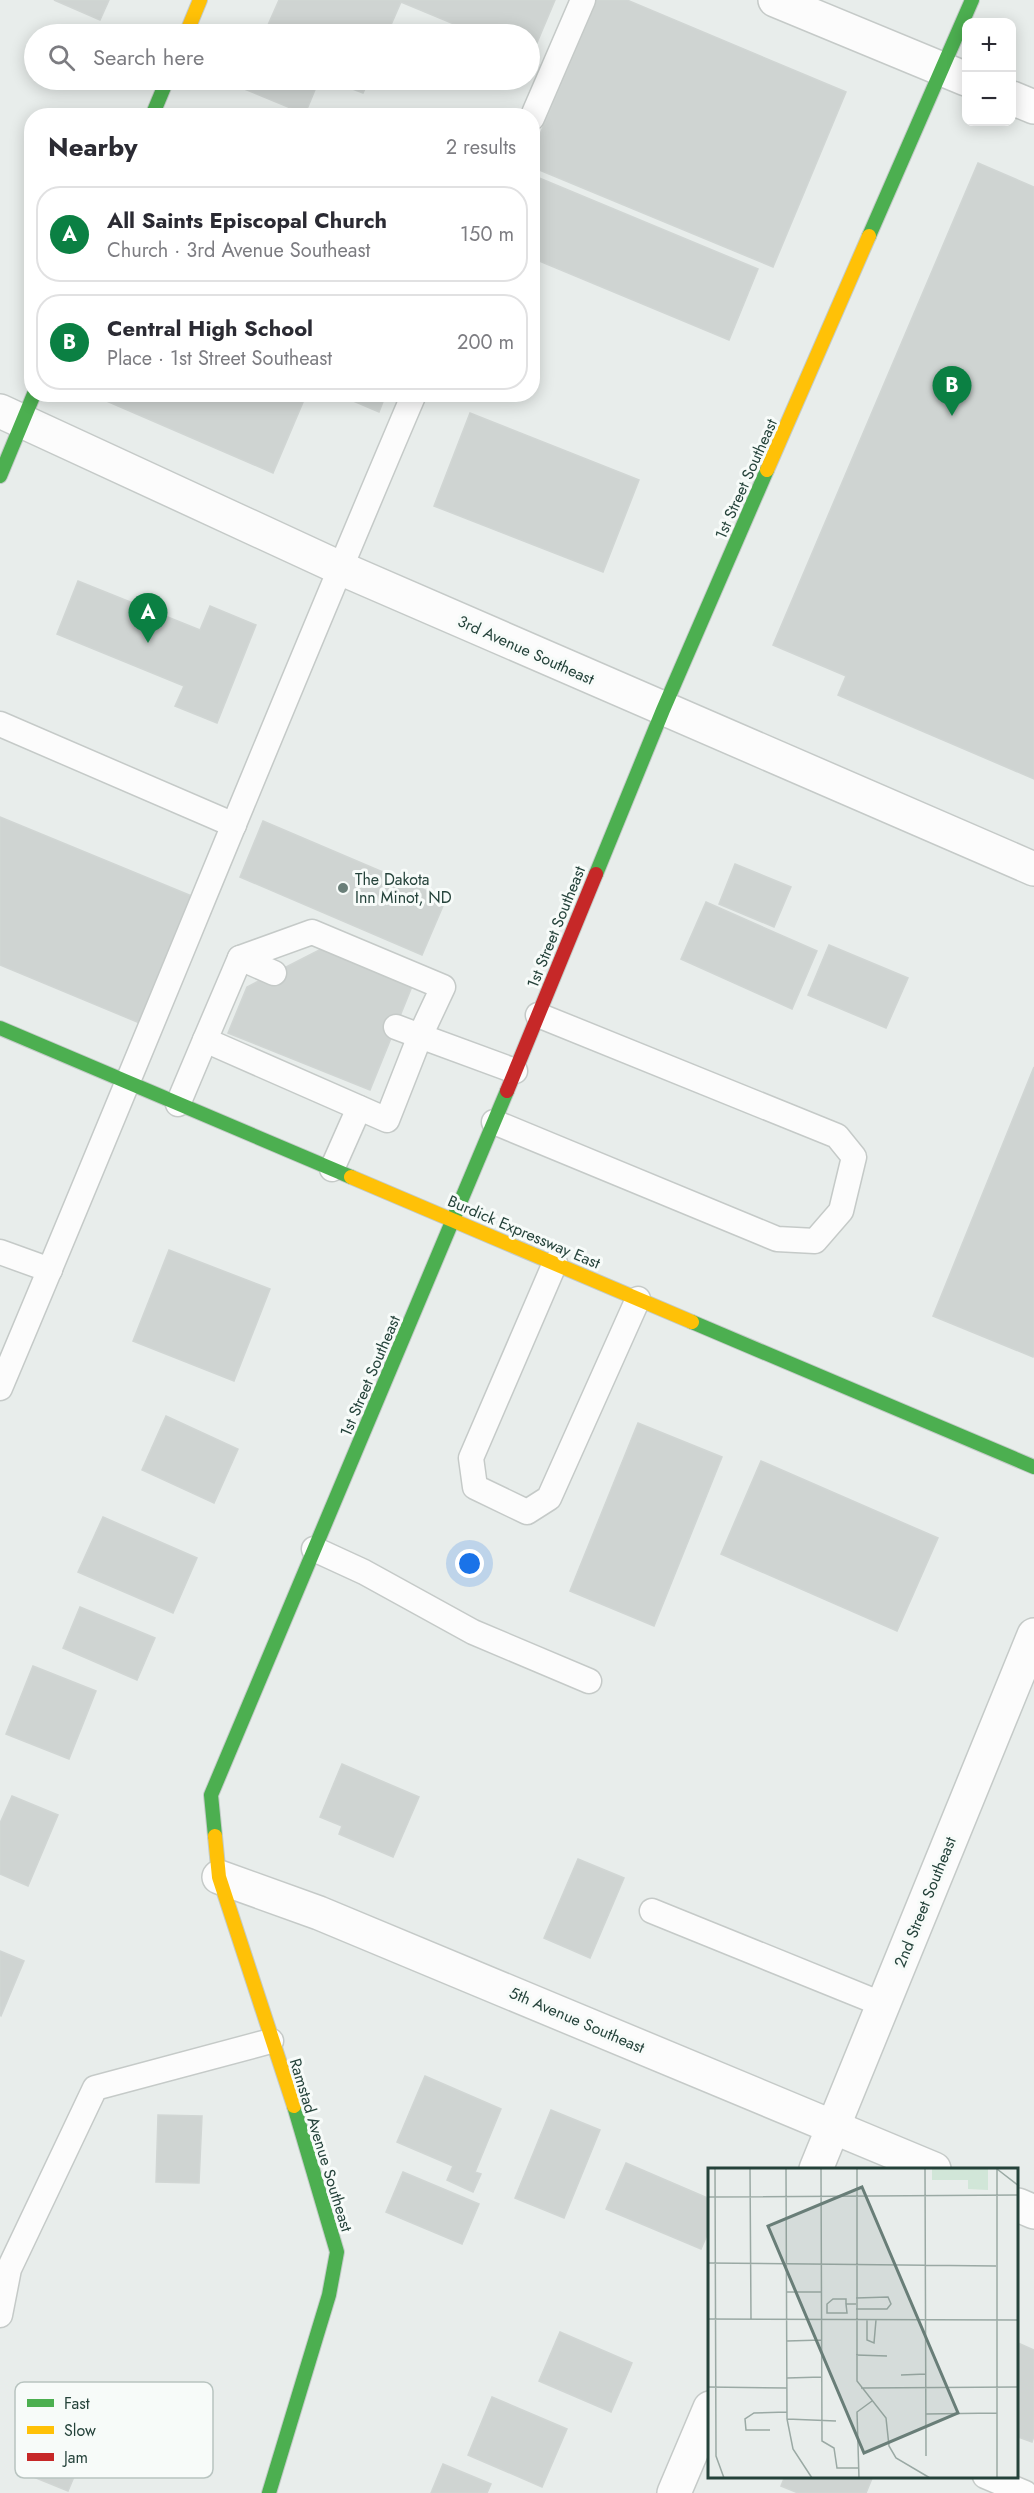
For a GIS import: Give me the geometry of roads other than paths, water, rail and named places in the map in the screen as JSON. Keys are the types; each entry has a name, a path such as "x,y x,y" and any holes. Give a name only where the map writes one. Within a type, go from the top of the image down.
{"street":[{"path":"190,24 200,0"},
{"path":"775,0 955,74"},
{"name":"1st Street Southeast","path":"219,1877 211,1795 454,1220 663,710 955,74 972,0"},
{"path":"155,108 163,90"},
{"path":"1016,100 1034,107"},
{"path":"0,476 19,409"},
{"name":"3rd Avenue Southeast","path":"19,409 340,568 663,710 1034,868"},
{"name":"Burdick Expressway East","path":"0,1028 1034,1467"},
{"name":"2nd Street Southeast","path":"816,2168 1034,1635"},
{"name":"Ramstad Avenue Southeast","path":"219,1877 311,2160 337,2252 328,2295 268,2493"},
{"name":"5th Avenue Southeast","path":"219,1877 319,1913 932,2168"},
{"path":"1019,2206 1034,2212"},
{"path":"675,2493 708,2413"}],"lane":[{"path":"536,108 583,0"},
{"path":"0,1388 411,402"},
{"path":"0,724 234,825"},
{"path":"178,1104 205,1040 240,958 312,932 442,987 387,1120 205,1040"},
{"path":"240,958 274,973"},
{"path":"494,1122 777,1239 815,1241 841,1211 854,1157 837,1136 592,1039 538,1015"},
{"path":"396,1027 515,1071"},
{"path":"332,1169 359,1108"},
{"path":"0,1252 50,1270"},
{"path":"555,1263 471,1458 475,1487 527,1512 549,1498 638,1299"},
{"path":"314,1549 364,1572 473,1632 589,1681"},
{"path":"652,1911 884,2004"},
{"path":"0,2315 9,2269 94,2088 271,2041"},
{"path":"990,2478 1025,2493"}],"place":[{"name":"Central High School","path":"952,416"},
{"name":"All Saints Episcopal Church","path":"148,643"},
{"name":"The Dakota Inn Minot, ND","path":"343,888"}]}
